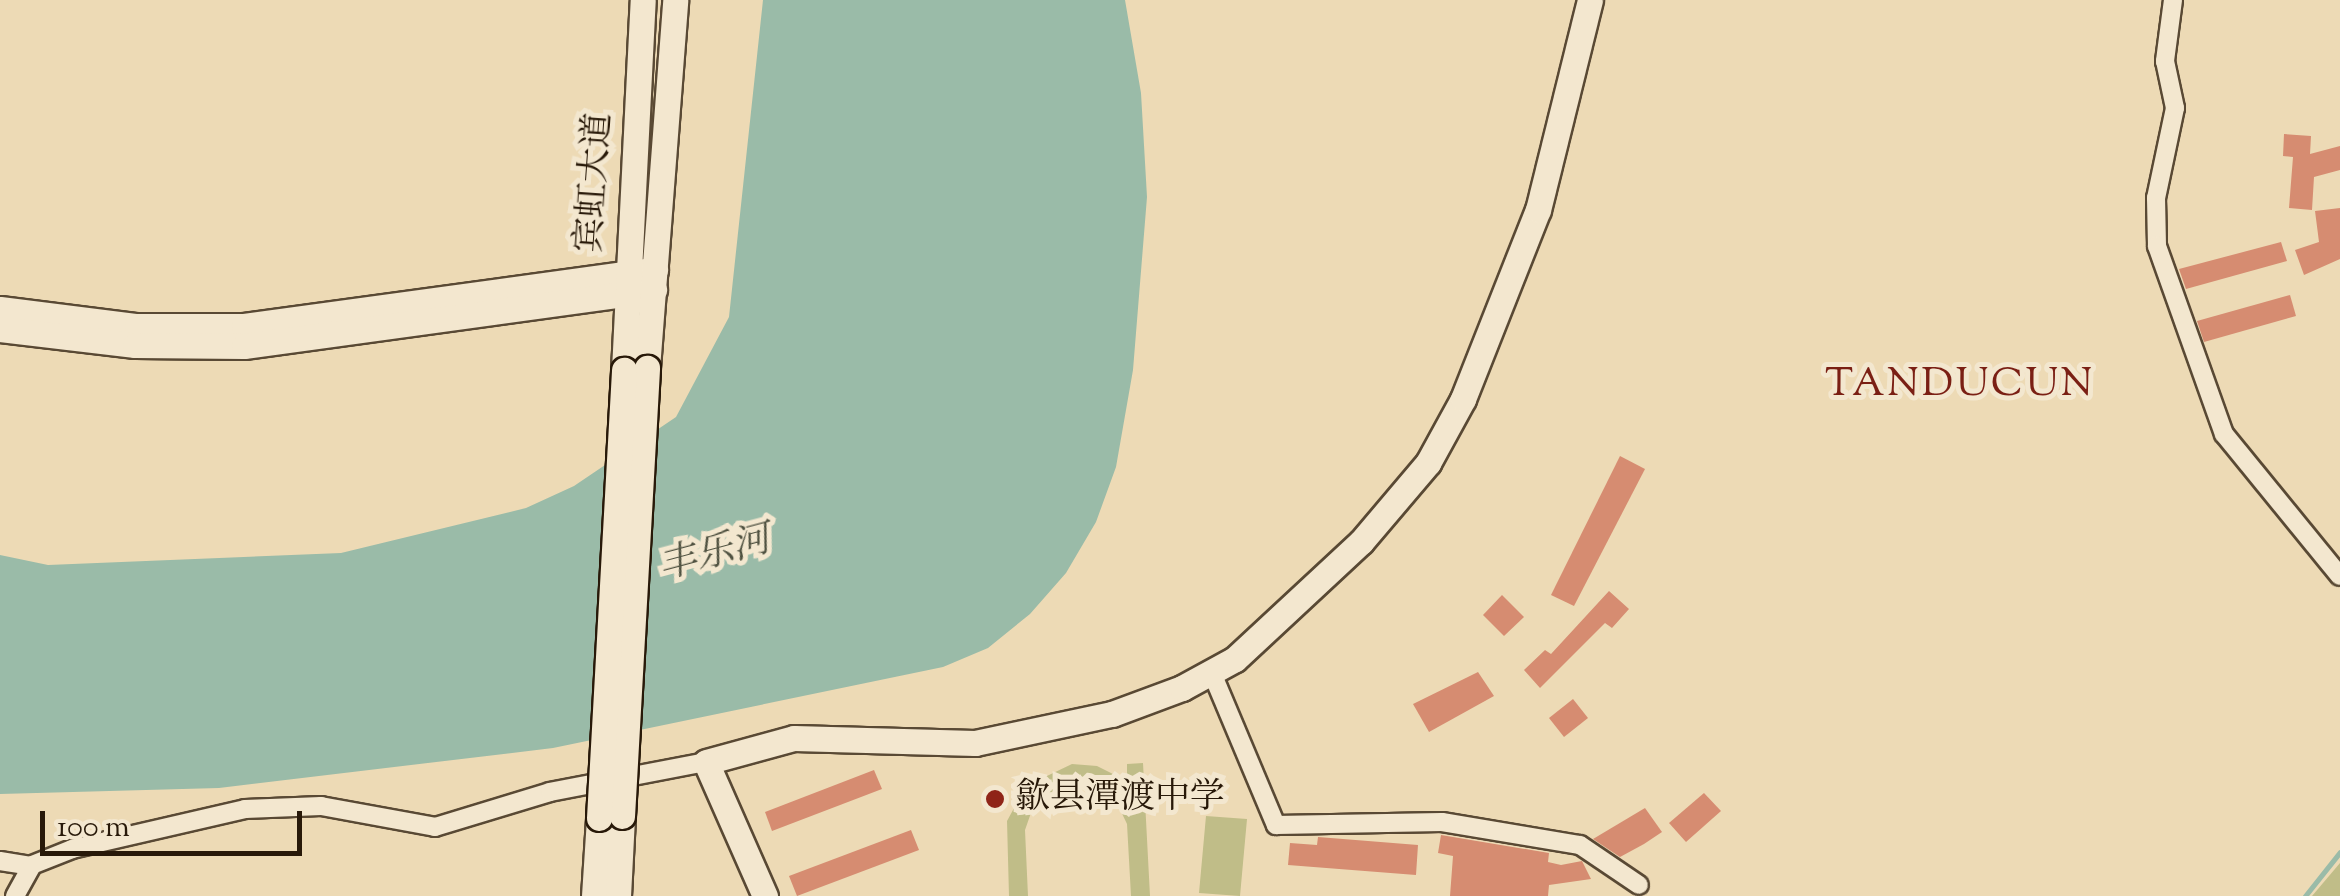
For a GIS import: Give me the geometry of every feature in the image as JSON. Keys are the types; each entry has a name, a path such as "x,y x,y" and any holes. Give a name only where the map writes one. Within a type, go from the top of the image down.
{"street":[{"name":"宾虹大道","path":"636,369 625,285 643,0"},
{"name":"宾虹大道","path":"636,369 654,280 675,0"},
{"path":"0,861 31,866 72,849 245,809 321,806 434,827 550,792 820,736 915,744 991,741 1112,714 1212,674 1256,644 1329,575 1441,443 1538,210 1590,0"},
{"path":"2173,0 2165,61 2175,108 2156,198 2157,246 2224,434 2340,576"},
{"path":"0,329 121,344 244,346 654,280"},
{"path":"0,309 136,326 244,326 625,285"},
{"path":"618,896 611,817 636,369"},
{"path":"1212,674 1276,825 1442,822 1580,845 1639,885"},
{"path":"706,762 764,896"},
{"path":"594,896 611,817"},
{"path":"15,896 31,866"}],"shaded area":[{"path":"1143,763 1150,896 1131,896 1127,824 1117,803 1099,789 1077,784 1055,789 1032,810 1025,830 1028,896 1009,896 1007,821 1026,786 1072,764 1097,766 1127,781 1127,764"},
{"path":"1206,816 1247,819 1240,896 1199,893"},
{"path":"2340,863 2340,896 2312,896"}],"water":[{"name":"丰乐河","path":"763,0 1125,0 1141,93 1147,197 1133,370 1116,467 1096,522 1066,573 1030,614 988,648 943,667 553,748 219,788 0,794 0,555 48,565 341,553 526,508 574,486 676,417 729,317"}],"building":[{"path":"2284,134 2311,136 2310,154 2340,146 2340,170 2314,177 2312,210 2289,208 2293,157 2283,156"},
{"path":"2340,208 2340,259 2304,275 2295,250 2319,242 2315,211"},
{"path":"2281,242 2287,261 2186,289 2179,269"},
{"path":"2290,295 2296,316 2204,342 2197,321"},
{"path":"1620,456 1645,469 1574,606 1551,595"},
{"path":"1609,591 1629,609 1612,628 1605,623 1540,688 1524,670 1545,650 1551,654"},
{"path":"1502,595 1524,617 1504,636 1483,615"},
{"path":"1478,672 1494,696 1429,732 1413,704"},
{"path":"1573,699 1588,718 1564,737 1549,718"},
{"path":"874,770 882,789 772,831 765,812"},
{"path":"1704,793 1721,811 1686,842 1669,823"},
{"path":"1645,808 1662,832 1644,844 1620,857 1593,839"},
{"path":"911,830 919,850 797,896 789,876"},
{"path":"1441,835 1549,853 1548,862 1561,865 1582,861 1591,879 1549,885 1548,896 1450,896 1453,856 1438,853"},
{"path":"1318,837 1418,845 1416,875 1288,865 1290,843 1317,845"}],"waterway":[{"path":"2305,896 2340,852"}],"place":[{"name":"歙县潭渡中学","path":"995,799"}],"district":[{"name":"TANDUCUN","path":"1960,386"}]}
